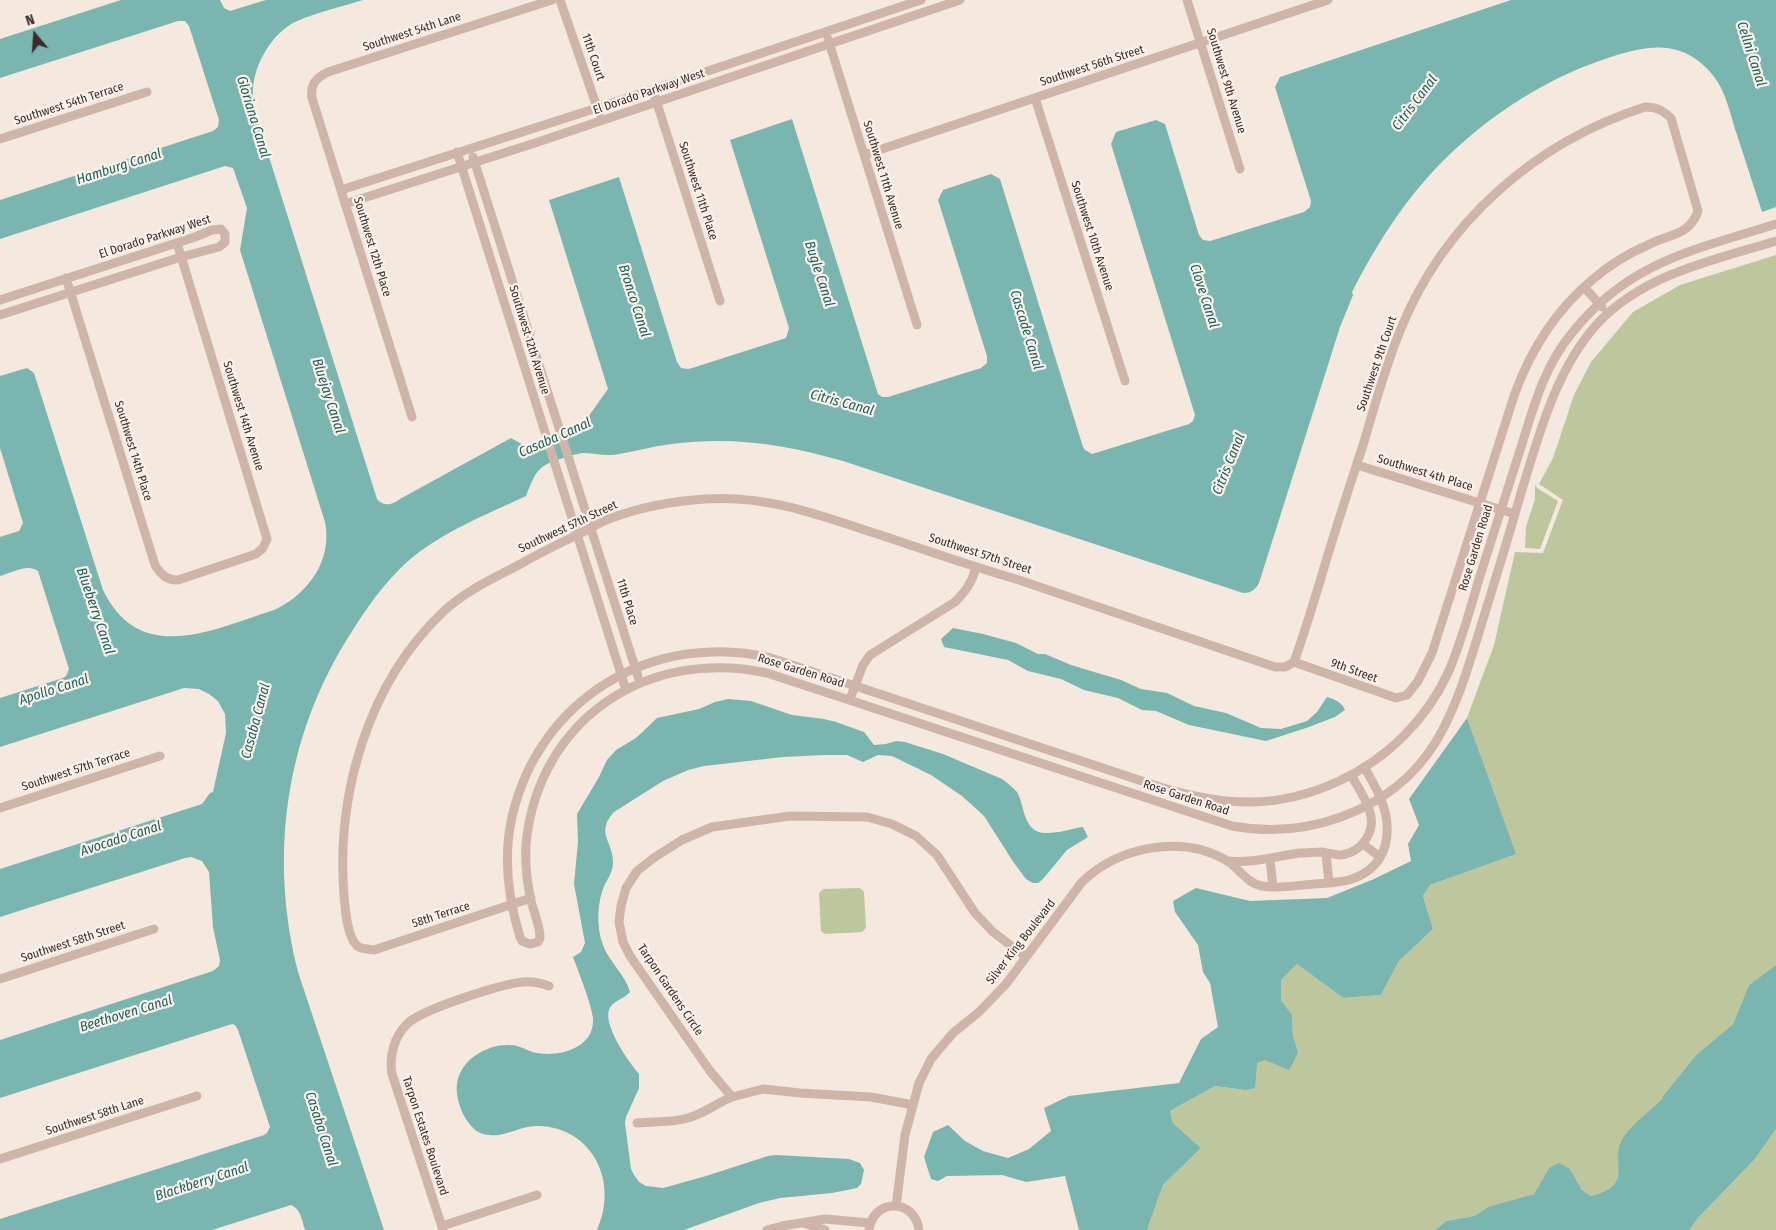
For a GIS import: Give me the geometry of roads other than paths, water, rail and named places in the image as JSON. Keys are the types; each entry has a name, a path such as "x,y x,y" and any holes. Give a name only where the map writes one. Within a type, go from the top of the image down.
{"street":[{"name":"Southwest 54th Lane","path":"313,85 317,79 328,72 552,0"},
{"name":"11th Court","path":"560,0 601,121"},
{"name":"El Dorado Parkway West","path":"341,190 653,90 921,0"},
{"name":"El Dorado Parkway West","path":"345,204 601,121 960,0"},
{"name":"Southwest 9th Avenue","path":"1187,0 1240,169"},
{"name":"Southwest 56th Street","path":"864,154 1328,0"},
{"name":"Southwest 11th Avenue","path":"825,32 917,325"},
{"name":"Southwest 12th Place","path":"313,85 311,91 312,98 412,417"},
{"name":"Southwest 11th Place","path":"653,90 720,301"},
{"name":"Southwest 54th Terrace","path":"0,139 147,92"},
{"name":"Southwest 10th Avenue","path":"1035,98 1125,381"},
{"name":"Southwest 9th Court","path":"1294,662 1390,359 1409,310 1432,268 1470,218 1498,190 1528,165 1564,142 1591,128 1639,109 1654,107 1662,110 1671,118 1698,211 1695,221"},
{"name":"Southwest 12th Avenue","path":"470,148 590,529"},
{"name":"Southwest 12th Avenue","path":"457,152 576,535"},
{"name":"Rose Garden Road","path":"1406,695 1418,681 1437,638 1515,393 1530,357 1544,333 1561,311 1605,269 1648,244 1682,231 1695,221"},
{"name":"Rose Garden Road","path":"1776,224 1656,264 1621,284 1570,335 1544,377 1534,404 1454,657 1441,687 1422,715 1402,738 1351,775 1310,792 1275,800 1242,802 1204,798 1160,787 771,658 734,652 707,652 677,656 635,668 592,693 568,713 544,742 531,764 518,794 510,831 508,870 512,904 520,937 526,943 533,944 540,938 527,875 526,845 533,807 543,778 562,745 602,705 640,683 682,670 731,667 768,673 1232,826 1266,830 1299,828 1331,821 1368,805 1398,785 1422,762 1447,724 1456,704 1546,416 1572,359 1589,335 1608,313 1641,290 1666,276 1776,241"},
{"name":"El Dorado Parkway West","path":"0,300 216,229 221,229 225,234 225,242 219,246 0,316"},
{"name":"Southwest 14th Avenue","path":"177,243 267,534 266,544 256,554 217,567"},
{"name":"Southwest 14th Place","path":"66,278 152,556 159,572 168,579 178,580 217,567"},
{"path":"1584,287 1608,313"},
{"name":"Southwest 4th Place","path":"1357,465 1515,514"},
{"name":"Southwest 57th Street","path":"359,947 352,939 345,905 342,860 345,815 354,769 363,740 386,689 409,651 445,610 478,587 555,545 608,519 662,504 709,498 756,500 802,509 1276,667 1285,667 1294,662"},
{"name":"11th Place","path":"590,529 640,683"},
{"path":"576,535 626,690"},
{"path":"850,700 863,665 870,655 955,602 972,581 976,568"},
{"name":"9th Street","path":"1294,662 1382,694 1396,698 1406,695"},
{"name":"Southwest 57th Terrace","path":"0,808 160,756"},
{"name":"Silver King Boulevard","path":"896,1206 905,1135 912,1105 919,1083 931,1059 953,1033 979,1012 1006,984 1082,882 1090,874 1116,858 1146,849 1173,847 1200,850 1227,861 1250,882 1263,887 1329,883 1351,879 1370,869 1380,857 1388,832 1380,798 1364,767"},
{"path":"1351,775 1370,811 1370,830 1363,844 1380,857"},
{"name":"Tarpon Gardens Circle","path":"732,1097 710,1071 630,956 623,942 619,922 626,888 637,871 682,840 712,827 790,816 867,817 892,824 916,836 937,855 975,913 993,932 1026,957"},
{"name":"Silver King Boulevard","path":"1227,861 1255,861 1300,853 1341,855 1363,844"},
{"path":"1326,853 1329,883"},
{"path":"1270,859 1273,887"},
{"name":"58th Terrace","path":"359,947 374,950 531,898"},
{"name":"Southwest 58th Street","path":"0,979 154,929"},
{"name":"Tarpon Estates Boulevard","path":"443,1228 392,1074 392,1054 396,1040 408,1022 426,1012 512,984 531,982 550,986"},
{"path":"637,1123 689,1117 732,1097 763,1089 872,1097 912,1105"},
{"name":"Southwest 58th Lane","path":"0,1159 198,1096"},
{"path":"443,1228 537,1195"},
{"path":"767,1230 825,1219 869,1227 874,1216 880,1210 888,1206 896,1206 909,1210 914,1215 918,1222 919,1230"},
{"path":"804,1222 824,1230"}],"water":[{"path":"121,0 220,0 224,8 230,11 266,0 363,0 297,21 279,34 264,53 259,63 253,86 253,100 257,119 377,499 385,504 394,503 511,438 527,447 574,433 583,424 608,389 549,200 619,177 677,362 681,368 689,369 786,338 789,328 730,140 792,119 878,394 882,397 888,397 981,368 987,363 987,356 938,200 943,190 991,174 1000,179 1083,447 1092,454 1189,424 1193,421 1195,415 1111,144 1116,132 1156,120 1165,124 1199,235 1203,240 1210,241 1304,212 1310,207 1311,201 1275,87 1280,77 1511,0 1776,0 1776,207 1762,212 1727,102 1718,83 1701,63 1680,51 1669,48 1646,48 1623,53 1585,66 1535,91 1488,122 1446,158 1416,191 1386,233 1352,292 1353,295 1340,327 1259,583 1251,592 1243,593 843,461 779,446 737,441 694,442 665,445 614,455 582,453 548,464 535,475 526,496 464,525 434,542 407,562 384,586 357,623 329,672 311,713 297,755 289,798 284,842 285,887 290,931 299,975 384,1230 305,1230 299,1212 291,1205 212,1230 0,1230 0,1219 264,1135 270,1127 238,1030 232,1024 0,1098 0,1040 213,971 219,966 220,960 213,927 209,872 202,861 191,857 185,858 0,917 0,869 202,804 210,793 213,792 226,733 225,714 218,701 199,689 184,688 0,747 0,698 63,678 69,669 38,571 24,568 0,576 0,537 19,531 23,523 0,448 0,376 27,368 34,373 103,590 119,614 137,628 158,635 180,636 227,626 274,610 286,604 307,586 321,563 325,550 325,522 240,250 247,208 233,168 225,166 0,239 0,200 213,131 218,127 219,120 189,26 185,21 178,21 0,78 0,39"},
{"path":"953,628 1016,643 1038,654 1045,654 1071,665 1121,680 1141,689 1167,693 1194,706 1226,713 1261,728 1281,729 1307,721 1317,712 1327,697 1340,703 1345,710 1335,717 1266,741 1189,725 1156,711 1142,710 1118,698 1084,690 1061,679 1028,671 1008,660 944,647 941,639"},
{"path":"728,699 751,701 792,715 836,722 864,732 874,745 896,741 905,742 943,754 1002,779 1010,785 1017,792 1026,818 1033,829 1039,832 1052,833 1083,827 1088,837 1067,850 1043,879 1038,883 1033,883 1026,879 1014,863 984,816 962,796 931,775 892,756 878,755 863,762 847,755 825,755 783,757 704,766 688,770 663,781 614,812 609,819 605,832 613,865 600,898 598,922 606,951 625,979 630,992 613,1004 608,1013 612,1031 617,1041 639,1074 639,1088 625,1123 631,1169 634,1175 639,1182 646,1186 663,1188 776,1155 849,1159 860,1163 864,1170 861,1184 857,1188 832,1193 780,1198 759,1203 684,1230 597,1230 603,1212 605,1194 603,1177 587,1147 574,1136 557,1129 538,1126 526,1127 496,1135 480,1133 470,1125 462,1112 457,1095 458,1079 465,1065 471,1059 492,1047 512,1045 537,1053 556,1053 574,1048 588,1037 592,1028 592,1012 573,957 581,952 585,943 574,884 578,842 577,814 607,760 616,750 636,738 657,718 699,709"},
{"path":"1467,718 1516,854 1430,885 1423,896 1433,929 1399,961 1381,995 1343,998 1297,964 1281,980 1281,1000 1292,1015 1293,1037 1298,1053 1289,1070 1265,1060 1257,1063 1255,1088 1245,1090 1215,1086 1170,1111 1173,1123 1201,1148 1163,1185 1147,1230 1079,1230 1065,1176 1026,1182 1002,1175 947,1176 938,1181 931,1179 924,1157 933,1132 948,1125 965,1141 983,1151 1008,1158 1029,1149 1051,1131 1044,1108 1069,1096 1179,1083 1201,1039 1218,1027 1210,983 1203,972 1198,945 1175,912 1173,901 1196,888 1250,901 1327,898 1374,879 1411,861 1408,844 1419,825 1409,799"},
{"path":"1776,965 1776,1129 1755,1159 1698,1218 1689,1230 1435,1230 1446,1221 1474,1216 1490,1206 1534,1194 1549,1168 1559,1163 1570,1169 1582,1190 1591,1196 1605,1191 1613,1185 1617,1179 1620,1145 1625,1135 1662,1099 1696,1055 1733,1024 1749,985"}],"water label":[{"name":"Cellni Canal","path":"1751,54"},
{"name":"Citris Canal","path":"1415,103"},
{"name":"Gloriana Canal","path":"253,117"},
{"name":"Hamburg Canal","path":"119,167"},
{"name":"Bugle Canal","path":"819,274"},
{"name":"Clove Canal","path":"1204,296"},
{"name":"Bronco Canal","path":"634,301"},
{"name":"Cascade Canal","path":"1026,330"},
{"name":"Bluejay Canal","path":"328,396"},
{"name":"Citris Canal","path":"842,403"},
{"name":"Casaba Canal","path":"555,438"},
{"name":"Citris Canal","path":"1229,464"},
{"name":"Blueberry Canal","path":"95,611"},
{"name":"Apollo Canal","path":"54,690"},
{"name":"Casaba Canal","path":"256,721"},
{"name":"Avocado Canal","path":"121,839"},
{"name":"Beethoven Canal","path":"126,1014"},
{"name":"Casaba Canal","path":"321,1129"},
{"name":"Blackberry Canal","path":"202,1182"}]}
